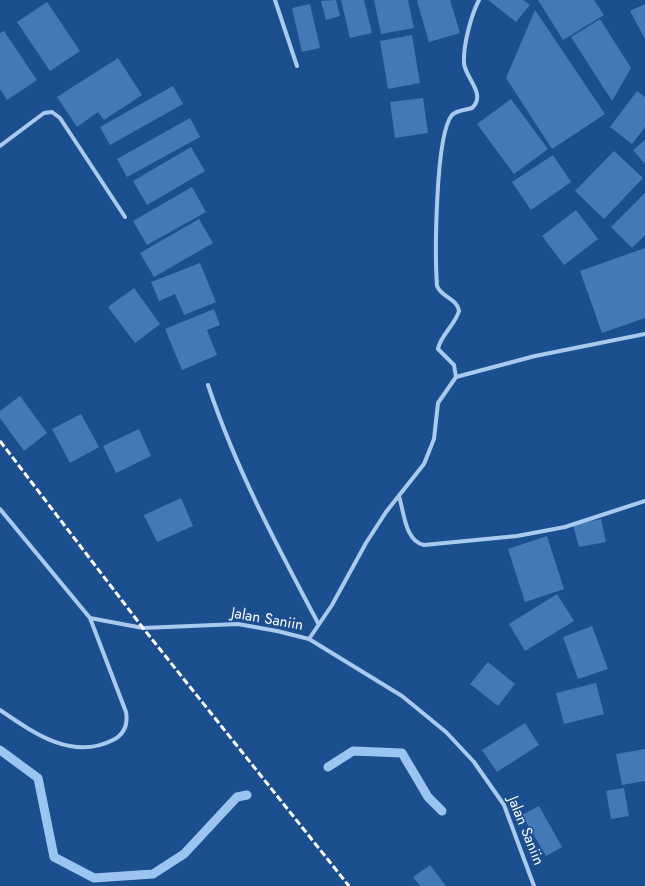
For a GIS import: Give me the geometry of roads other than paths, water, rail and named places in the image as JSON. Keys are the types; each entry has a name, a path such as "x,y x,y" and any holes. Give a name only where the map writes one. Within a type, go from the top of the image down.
{"street":[{"path":"275,0 296,66"},
{"path":"456,377 454,365 438,349 438,345 453,323 459,311 455,302 442,294 437,286 437,214 441,161 449,120 456,112 472,108 477,102 478,94 464,64 468,33 475,7 479,0"},
{"path":"0,146 44,113 52,112 60,118 125,217"},
{"path":"309,639 339,592 366,542 413,479 430,451 434,439 438,403 456,377 535,356 645,334"},
{"path":"208,385 224,433 262,517 318,623"},
{"path":"399,496 411,537 416,543 424,545 517,536 565,527 645,501"},
{"path":"0,509 90,618 126,712 128,721 125,730 118,738 105,744 83,748 56,743 0,710"},
{"name":"Jalan Saniin","path":"90,618 143,628 238,624 277,631 309,639 402,696 446,732 474,762 504,804 534,886"}],"waterway":[{"path":"0,750 38,778 54,857 94,878 153,874 184,854 237,797 247,795"},
{"path":"328,767 353,751 402,753 428,797 442,811"}],"railway":[{"path":"0,441 143,628 349,886"}]}
